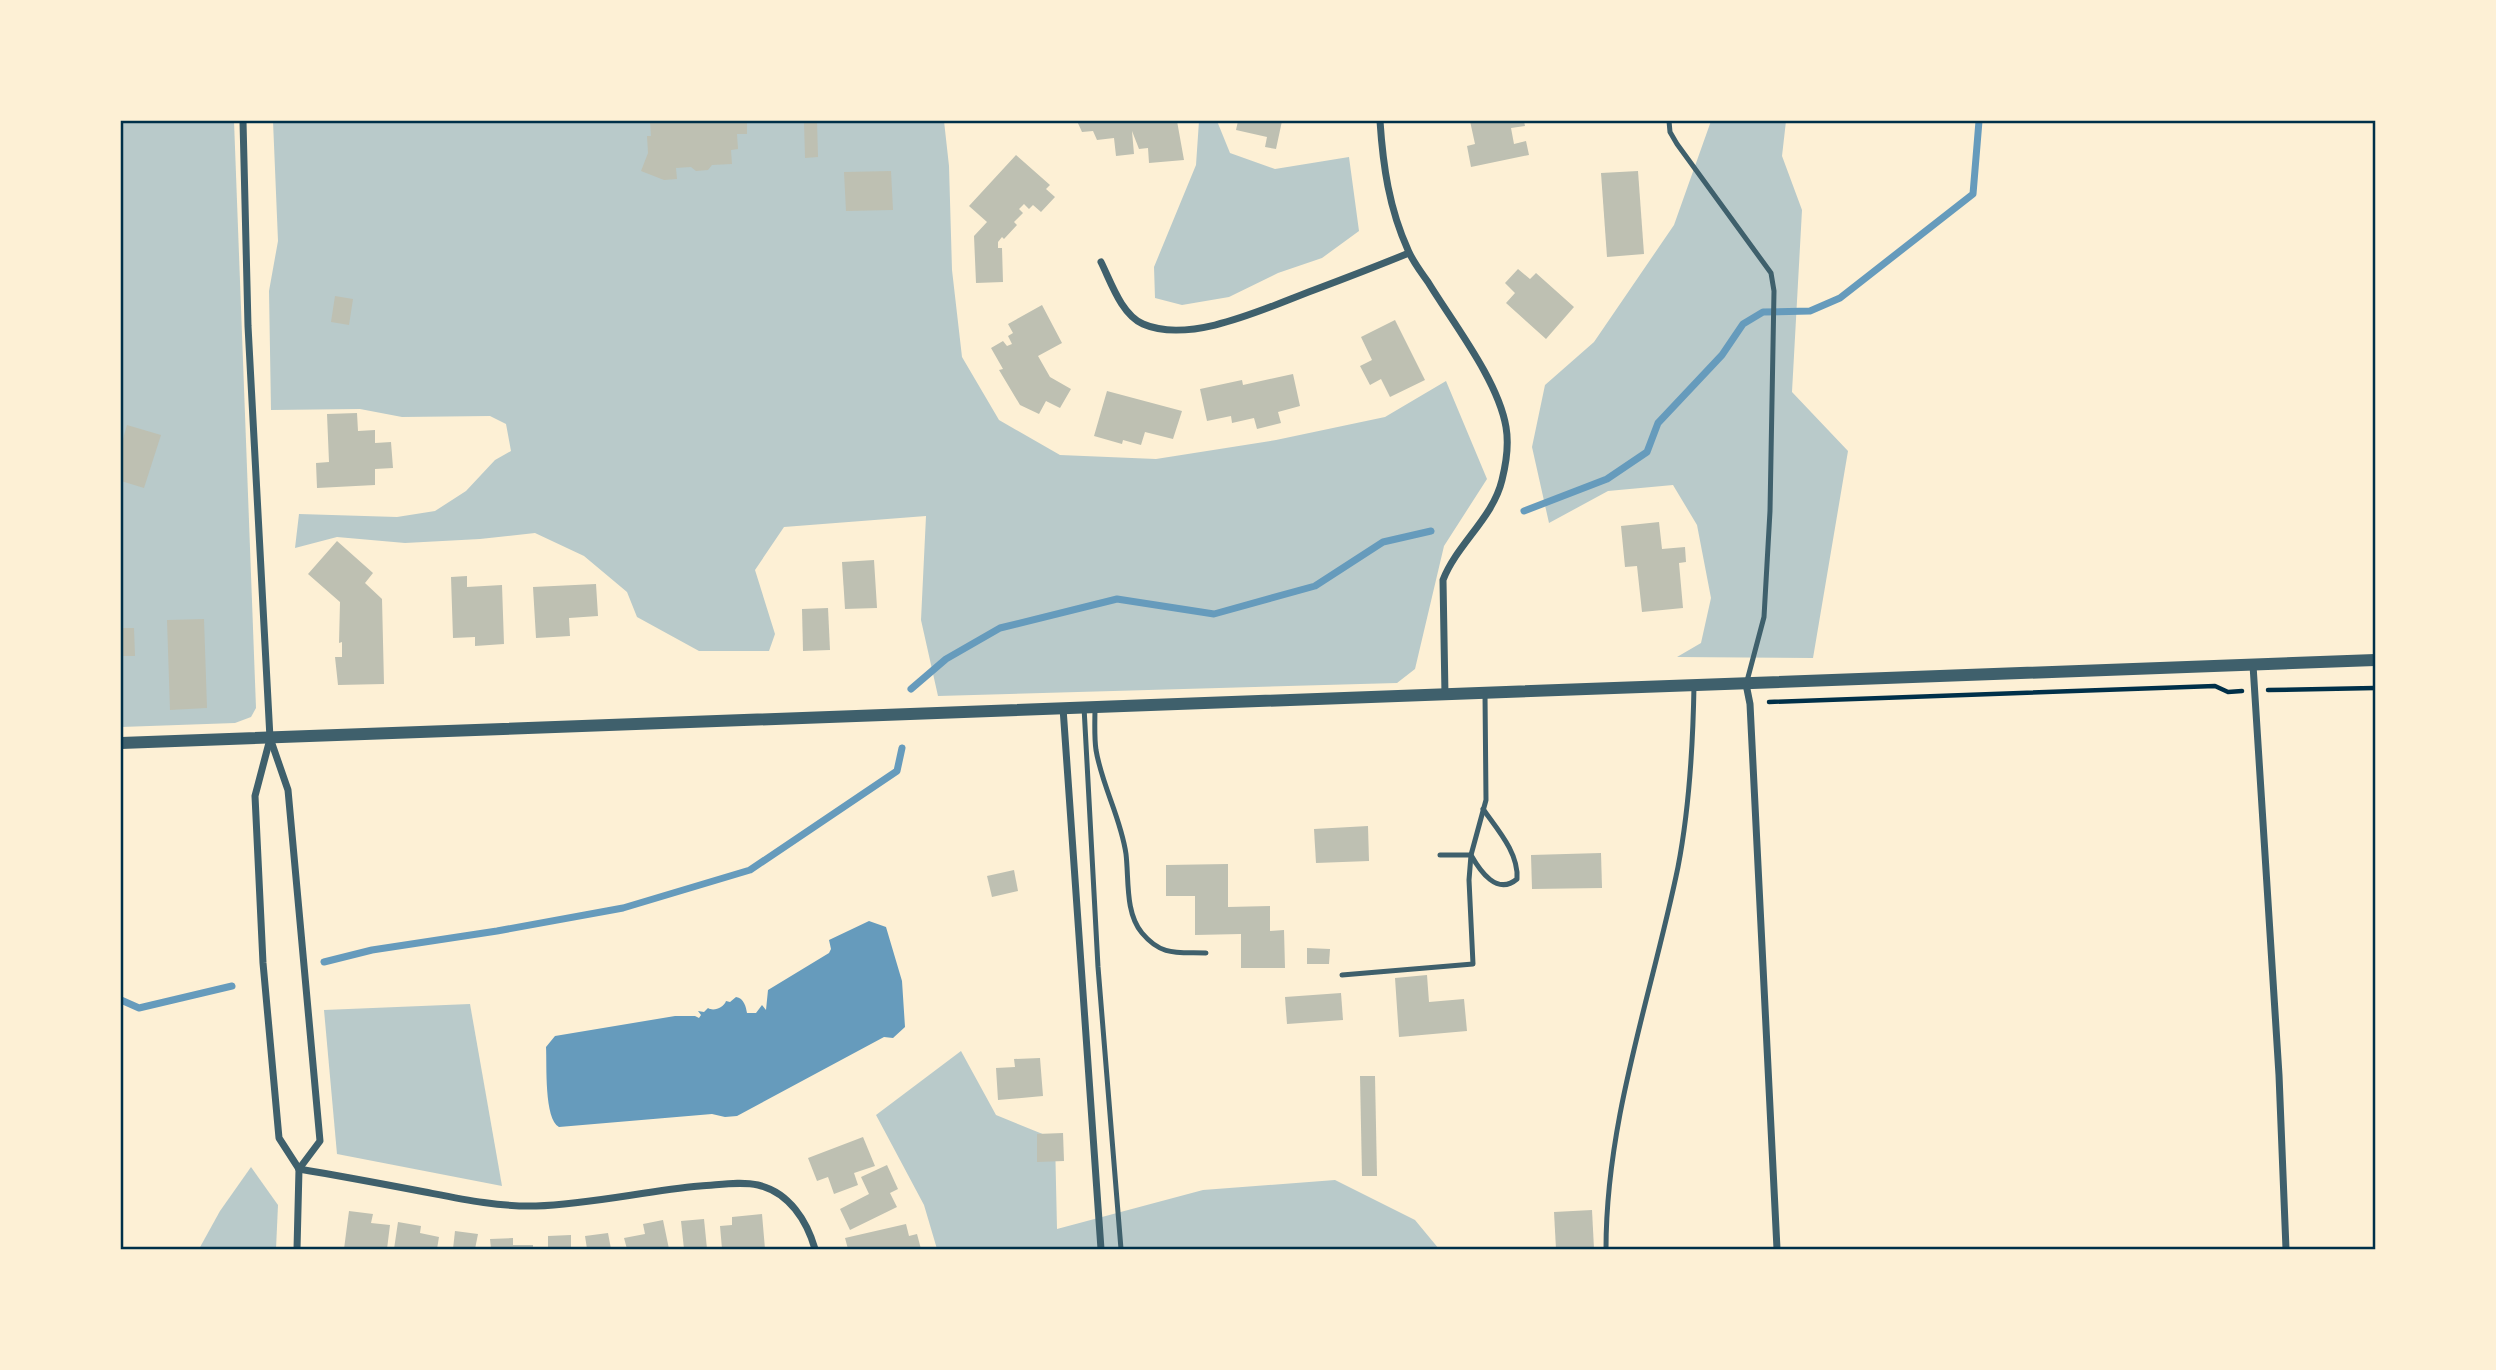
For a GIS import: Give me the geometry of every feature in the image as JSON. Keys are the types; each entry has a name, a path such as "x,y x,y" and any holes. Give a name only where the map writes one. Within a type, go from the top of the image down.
{"street":[{"path":"243,121 248,326 270,738 288,789 320,1141 299,1169"},
{"path":"1380,121 1390,202 1409,253 1488,377 1501,406 1507,429 1502,483 1478,526 1449,564 1443,580 1444,695"},
{"path":"1101,262 1123,305 1133,317 1142,323 1162,329 1181,330 1247,316 1409,253"},
{"path":"121,743 2375,660"},
{"path":"2253,665 2280,1075 2286,1249"},
{"path":"1746,684 1750,704 1777,1249"},
{"path":"1063,708 1101,1249"},
{"path":"270,738 255,796 263,963 279,1138 299,1169 297,1249"},
{"path":"299,1169 450,1197 534,1206 585,1202 664,1189 756,1184 773,1189 793,1205 810,1232 815,1249"}],"lane":[{"path":"1669,121 1670,132 1677,144 1771,273 1774,301 1770,511 1764,617 1746,684"},
{"path":"1606,1249 1614,1151 1626,1081 1678,865 1693,740 1694,686"},
{"path":"1342,975 1473,964 1469,880 1471,855 1486,800 1485,694"},
{"path":"1089,707 1101,772 1120,824 1126,853 1131,910 1141,932 1164,952 1206,953"},
{"path":"1089,707 1098,967 1121,1249"},
{"path":"1471,855 1481,873 1492,881 1511,884 1517,879 1518,871 1510,850 1483,809"},
{"path":"1440,855 1471,855"}],"path":[{"path":"1768,702 2216,686 2228,692"},
{"path":"2282,690 2375,688"}],"shaded area":[{"path":"121,121 234,121 256,708 251,717 235,723 121,727"},
{"path":"273,121 944,121 949,166 952,270 962,357 999,420 1060,455 1156,459 1276,440 1385,417 1446,381 1487,479 1444,546 1415,669 1397,683 938,696 921,620 926,516 784,527 755,570 775,634 769,651 699,651 637,617 627,592 584,556 535,533 405,543 337,537 295,548 299,514 397,517 435,511 466,491 495,460 511,451 506,424 490,416 402,417 360,409 271,410 269,291 278,241"},
{"path":"1199,121 1217,121 1230,153 1275,169 1349,157 1359,231 1322,258 1278,273 1229,297 1182,305 1155,298 1154,267 1196,165"},
{"path":"1711,121 1786,121 1782,156 1802,210 1792,392 1848,451 1813,658 1677,657 1701,643 1711,598 1697,525 1673,485 1608,491 1549,523 1532,447 1545,385 1594,342 1674,225"},
{"path":"470,1004 502,1186 337,1154 324,1010"},
{"path":"961,1051 996,1115 1055,1139 1057,1229 1203,1190 1335,1180 1415,1220 1439,1249 937,1249 924,1205 876,1115"},
{"path":"251,1167 278,1205 276,1249 199,1249 220,1211"}],"water":[{"path":"869,921 886,927 902,981 905,1027 893,1038 884,1037 737,1116 712,1114 559,1127 554,1122 549,1103 546,1047 555,1036 675,1016 699,1018 701,1015 698,1011 718,1008 736,997 743,1001 747,1013 756,1013 762,1005 766,1010 768,990 829,953 829,940"}],"building":[{"path":"650,121 747,121 747,134 737,134 738,149 731,150 732,164 712,165 708,170 696,171 691,167 676,168 677,179 664,180 641,171 648,153"},
{"path":"804,121 817,121 818,157 805,158"},
{"path":"1077,121 1177,121 1184,160 1149,163 1148,148 1139,149 1132,131 1134,154 1116,156 1114,138 1097,140 1093,131 1082,132"},
{"path":"1238,121 1282,121 1276,149 1265,147 1267,137 1236,130"},
{"path":"1470,121 1524,121 1525,126 1511,128 1514,144 1526,141 1529,155 1471,167 1467,146 1475,144"},
{"path":"1016,155 1050,185 1046,189 1055,197 1041,212 1033,205 1029,209 1024,204 1019,209 1023,213 1014,222 1017,225 998,242 998,248 1002,248 1003,282 976,283 974,236 987,222 969,206"},
{"path":"891,171 893,210 846,211 844,172"},
{"path":"1638,171 1644,254 1607,257 1601,173"},
{"path":"1518,269 1530,279 1536,273 1574,307 1546,339 1506,303 1515,293 1505,283"},
{"path":"335,296 353,299 349,325 331,322"},
{"path":"1042,305 1062,343 1038,356 1050,377 1071,389 1060,408 1046,401 1039,414 1020,405 999,370 1003,369 991,348 1003,341 1007,346 1012,344 1008,336 1013,333 1008,324"},
{"path":"1395,320 1425,380 1390,397 1381,379 1370,385 1360,366 1372,360 1361,337"},
{"path":"1293,374 1300,406 1278,412 1281,423 1257,429 1254,418 1232,423 1231,416 1207,421 1200,389 1242,380 1243,385"},
{"path":"1107,391 1182,411 1173,439 1145,432 1141,445 1123,440 1122,444 1094,436"},
{"path":"357,413 358,431 375,430 375,443 391,442 393,468 375,469 375,485 317,488 316,463 329,462 327,414"},
{"path":"127,425 161,435 144,488 121,481 121,446"},
{"path":"1659,522 1662,549 1685,547 1686,562 1679,563 1683,608 1642,612 1637,566 1625,567 1621,526"},
{"path":"337,541 373,573 365,583 382,599 384,684 338,685 335,657 342,657 342,642 339,643 340,602 308,574"},
{"path":"874,560 877,608 845,609 842,562"},
{"path":"467,576 467,587 502,585 504,644 475,646 475,637 453,638 451,577"},
{"path":"596,584 598,616 569,618 570,636 536,638 533,587"},
{"path":"828,608 830,650 803,651 802,609"},
{"path":"204,619 207,708 170,710 167,620"},
{"path":"121,628 134,628 135,656 121,656"},
{"path":"1368,826 1369,861 1316,863 1314,829"},
{"path":"1601,853 1602,888 1532,889 1531,855"},
{"path":"1228,864 1228,907 1270,906 1270,931 1284,930 1285,968 1241,968 1241,934 1195,935 1195,896 1166,896 1166,865"},
{"path":"1014,870 1018,891 992,897 987,876"},
{"path":"1307,948 1330,949 1329,964 1307,964"},
{"path":"1427,975 1429,1002 1464,999 1467,1031 1399,1037 1395,978"},
{"path":"1341,993 1343,1020 1287,1024 1285,997"},
{"path":"1040,1058 1043,1096 998,1100 996,1068 1015,1067 1014,1059"},
{"path":"1360,1076 1375,1076 1377,1176 1362,1176"},
{"path":"1063,1133 1064,1161 1037,1162 1037,1134"},
{"path":"863,1137 875,1166 854,1173 858,1185 834,1194 828,1177 817,1181 808,1158"},
{"path":"887,1165 898,1189 890,1193 897,1207 850,1230 840,1209 869,1194 861,1177"},
{"path":"1592,1210 1594,1249 1556,1249 1554,1212"},
{"path":"349,1211 373,1214 371,1223 390,1225 387,1249 344,1249"},
{"path":"762,1214 765,1249 722,1249 720,1226 732,1225 732,1217"},
{"path":"704,1219 707,1249 684,1249 681,1221"},
{"path":"663,1220 669,1249 627,1249 624,1238 645,1234 643,1224"},
{"path":"398,1222 421,1226 420,1233 439,1237 437,1249 394,1249"},
{"path":"906,1224 909,1236 917,1234 921,1249 848,1249 845,1238"},
{"path":"455,1231 478,1234 475,1249 453,1249"},
{"path":"608,1233 611,1249 587,1249 585,1236"},
{"path":"571,1235 571,1249 548,1249 548,1236"},
{"path":"513,1238 513,1245 533,1245 533,1249 491,1249 490,1239"}],"waterway":[{"path":"1524,511 1607,479 1647,452 1658,423 1722,355 1743,324 1763,312 1810,311 1840,298 1973,194 1979,121"},
{"path":"911,689 946,659 1000,628 1117,599 1214,614 1315,586 1383,542 1431,531"},
{"path":"324,962 372,950 623,908 750,870 897,771 902,748"},
{"path":"121,1000 139,1008 232,986"}]}
